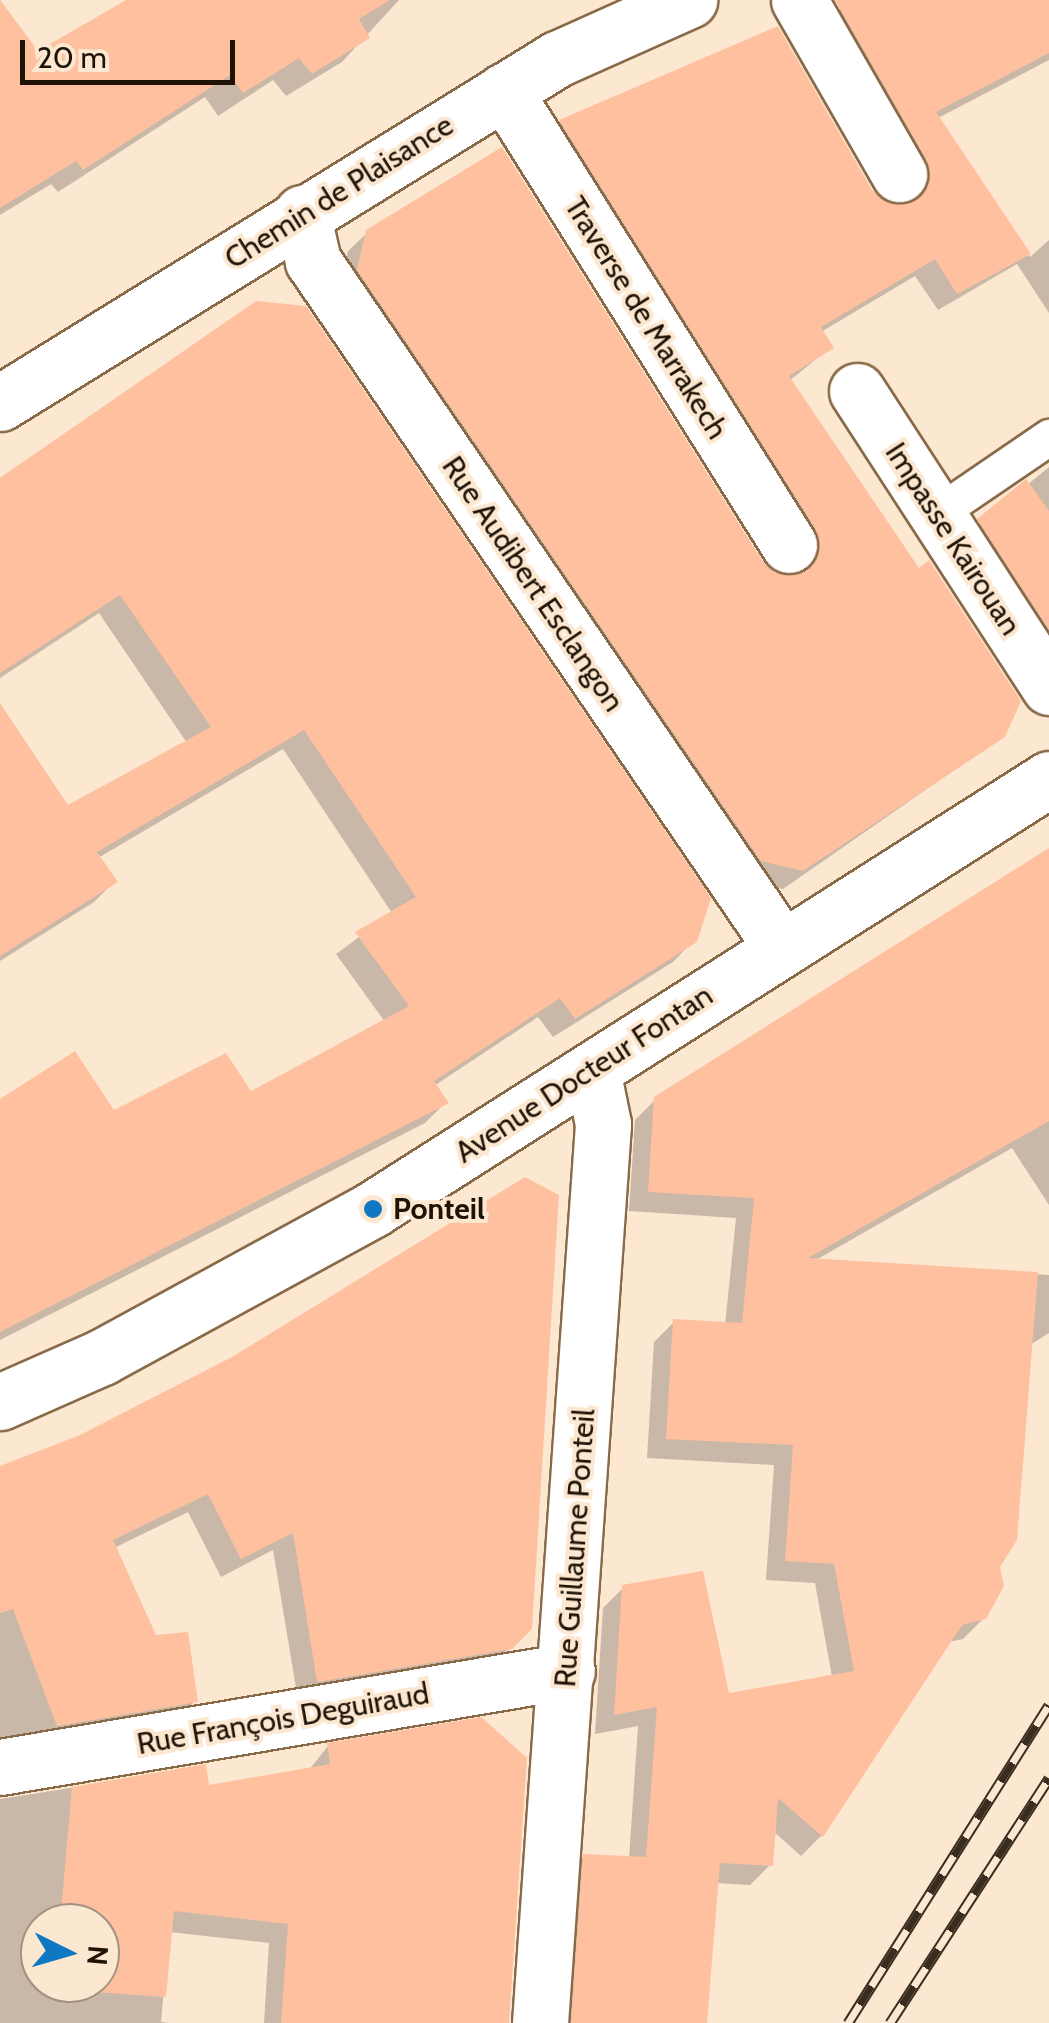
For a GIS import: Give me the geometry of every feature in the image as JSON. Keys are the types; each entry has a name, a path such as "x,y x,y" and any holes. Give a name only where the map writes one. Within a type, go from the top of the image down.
{"street":[{"name":"Chemin de Plaisance","path":"0,403 504,91 689,0"},
{"path":"799,0 899,174"},
{"name":"Traverse de Marrakech","path":"504,91 789,546"},
{"name":"Rue Audibert Esclangon","path":"302,214 313,261 781,946"},
{"name":"Impasse Kairouan","path":"857,391 1049,688"},
{"name":"Avenue Docteur Fontan","path":"0,1402 102,1357 373,1209 593,1074 781,946 1049,779"},
{"name":"Rue Guillaume Ponteil","path":"540,2023 603,1124 593,1074"},
{"name":"Rue François Deguiraud","path":"0,1766 567,1671"}],"lane":[{"path":"936,514 1049,438"}],"building":[{"path":"0,0 38,51 126,0 390,0 359,19 370,38 312,74 299,58 243,93 230,75 83,170 76,161 0,208"},
{"path":"835,0 1049,0 1049,53 936,112 1031,254 957,294 935,259 821,327 834,348 789,376 919,568 929,560 1021,701 1005,737 803,871 761,861 357,270 366,230 502,147 763,562 775,573 805,572 817,559 815,528 559,120 778,26 872,190 884,201 914,201 926,189 926,159"},
{"path":"256,301 306,306 711,898 697,942 575,1019 560,998 434,1081 449,1103 0,1332 0,1099 75,1051 114,1110 226,1053 251,1091 409,1006 355,932 416,897 304,730 97,852 118,882 0,956 0,703 68,805 211,727 120,595 0,673 0,478"},
{"path":"1026,479 1049,511 1049,630 977,519"},
{"path":"1049,848 1049,1121 808,1258 1038,1272 1017,1540 1000,1567 1004,1586 986,1619 962,1625 823,1837 778,1798 773,1866 720,1863 707,2023 571,2023 583,1854 646,1857 657,1707 614,1715 622,1585 703,1571 729,1693 854,1671 834,1564 785,1561 793,1445 666,1439 673,1319 742,1323 754,1198 648,1192 654,1097"},
{"path":"525,1177 559,1195 532,1629 512,1649 317,1682 293,1533 241,1559 208,1494 113,1540 156,1635 188,1632 198,1702 57,1726 13,1609 0,1613 0,1466 80,1435 232,1357"},
{"path":"481,1717 527,1758 509,2023 281,2023 288,1924 174,1911 166,1997 120,1994 120,1903 62,1903 72,1787 206,1764 209,1785 330,1764 327,1743"}],"railway":[{"path":"848,2023 1049,1705"},
{"path":"890,2023 1049,1778"}],"place":[{"name":"Ponteil","path":"373,1209"}]}
